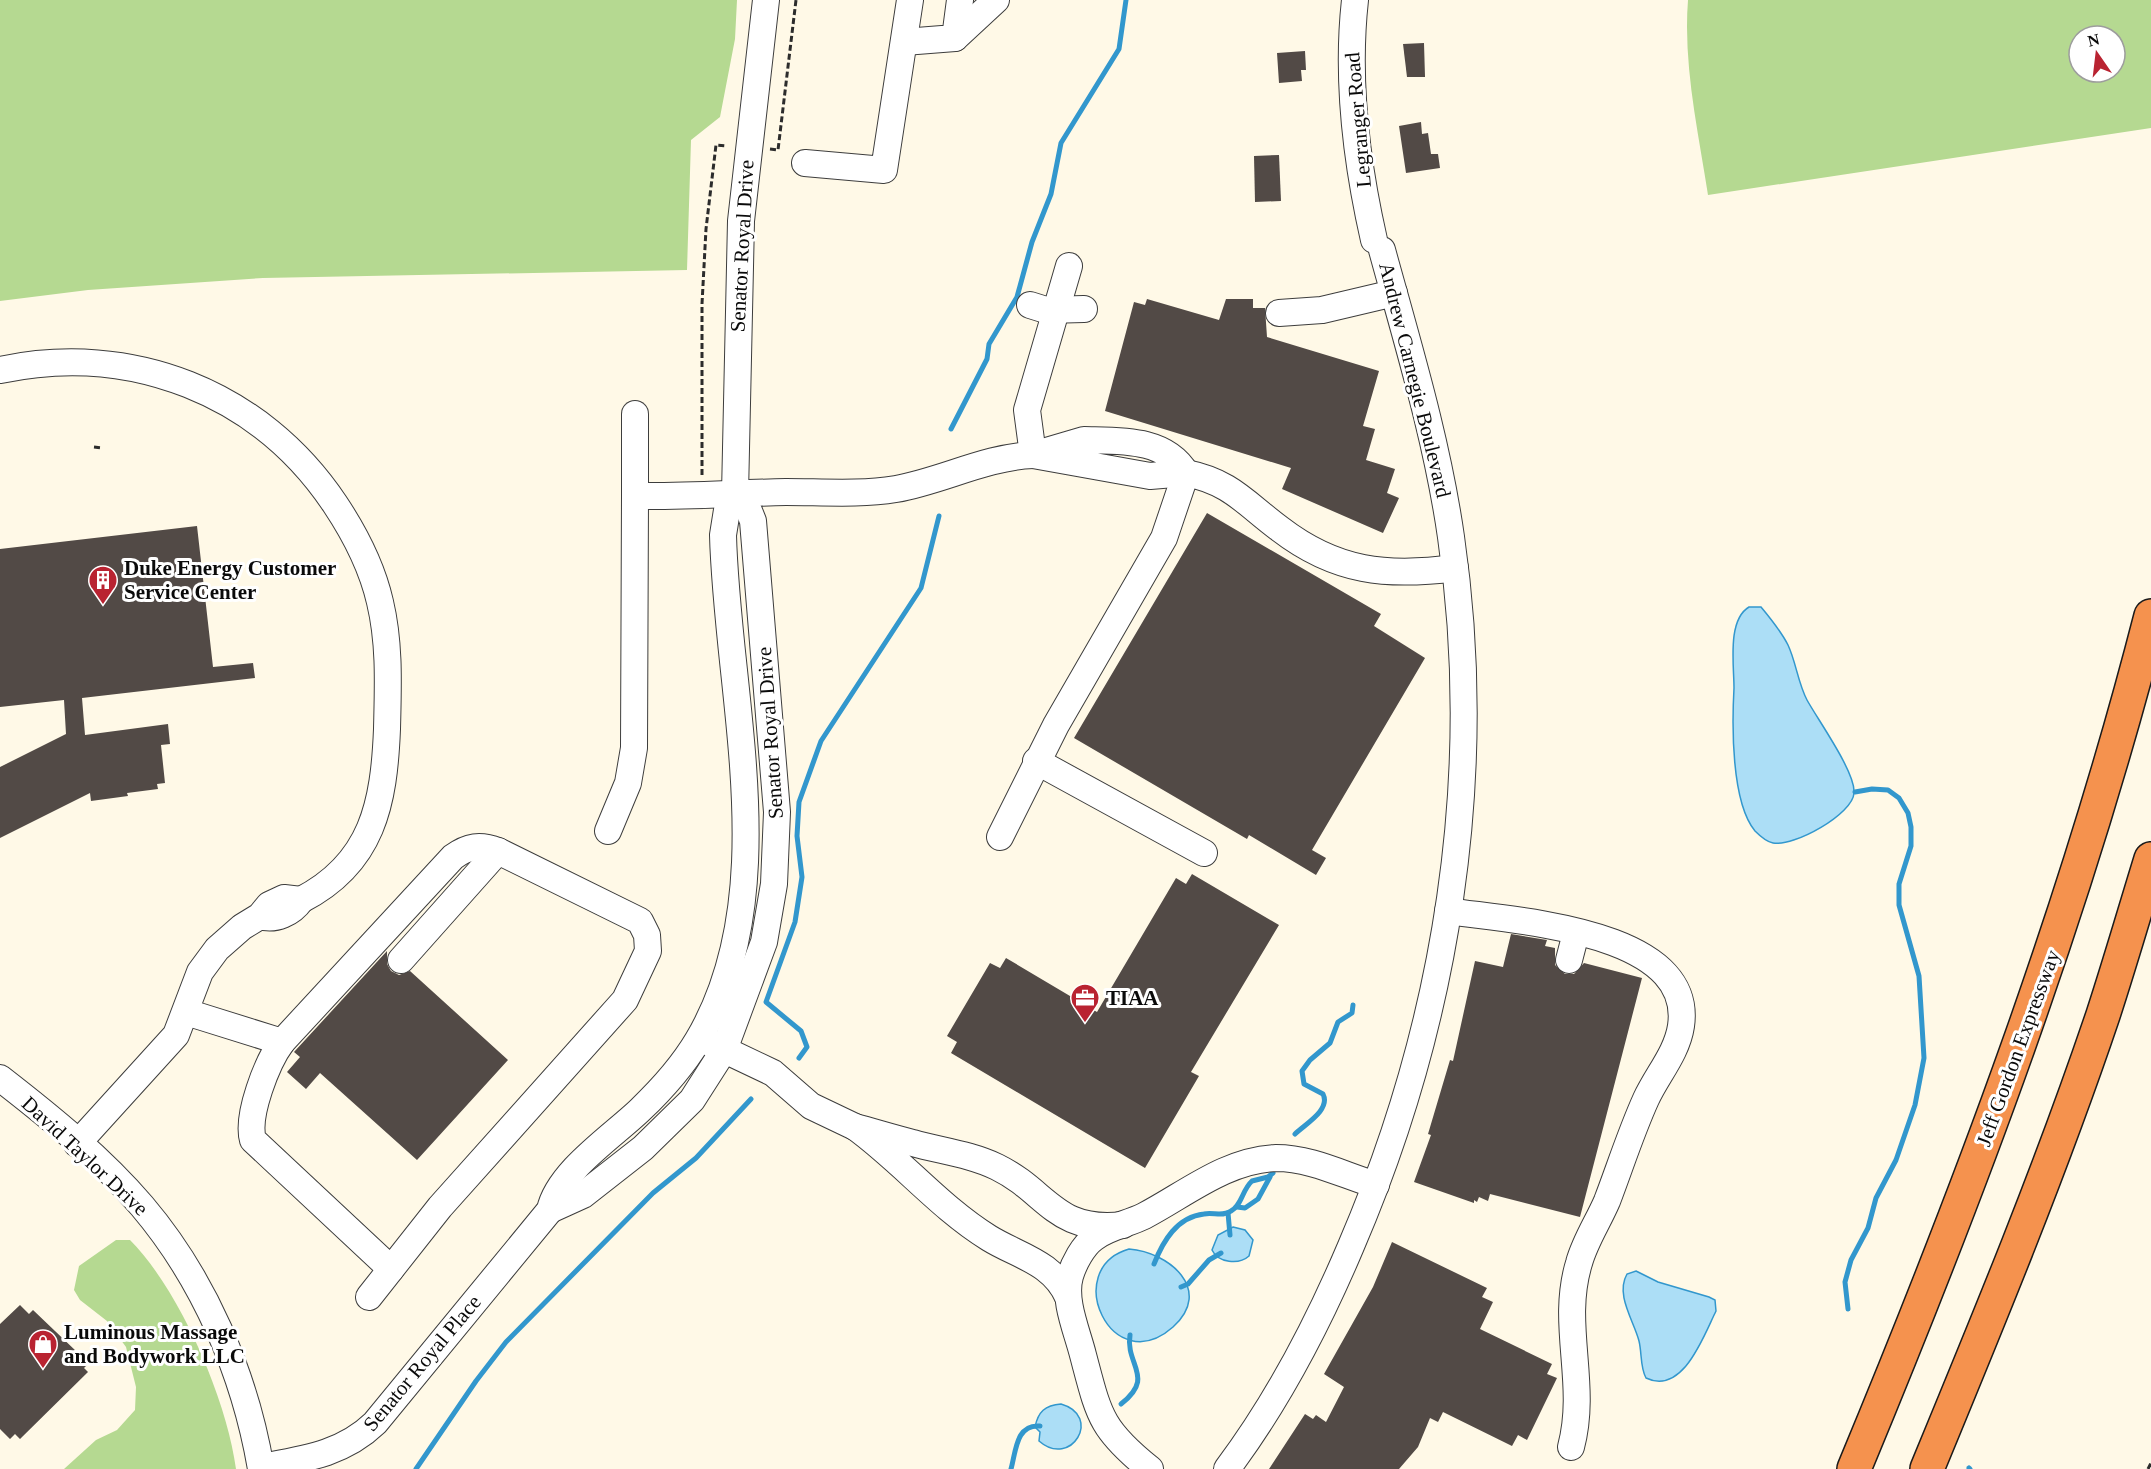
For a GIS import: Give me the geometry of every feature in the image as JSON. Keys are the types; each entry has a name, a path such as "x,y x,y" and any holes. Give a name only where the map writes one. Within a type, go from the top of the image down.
{"highway":[{"name":"Jeff Gordon Expressway","path":"1854,1469 1926,1295 2027,1025 2097,813 2151,616"},
{"path":"1927,1469 2003,1285 2070,1105 2103,1015 2151,859"}],"street":[{"name":"Senator Royal Drive","path":"741,911 746,855 745,809 723,536 727,510 735,494 741,221 766,0"},
{"path":"806,163 884,170 910,0"},
{"path":"955,38 960,0"},
{"path":"904,42 941,41 955,38 996,0"},
{"name":"Legranger Road","path":"1355,0 1351,40 1353,107 1378,245"},
{"name":"Andrew Carnegie Boulevard","path":"1227,1469 1256,1427 1309,1337 1337,1280 1376,1185 1420,1054 1448,911 1462,796 1463,749 1461,629 1455,568 1435,448 1394,293 1378,245"},
{"path":"1033,455 1027,410 1069,266"},
{"path":"1278,313 1322,310 1394,293"},
{"path":"1030,305 1056,309 1084,309"},
{"path":"0,369 35,362 68,360 132,367 196,388 254,419 280,439 314,475 354,536 374,578 385,632 388,688 383,790 372,826 357,852 332,879 301,900 290,912 274,918 260,916 233,934 207,962 195,982 179,1029 169,1043 77,1144"},
{"path":"608,831 628,783 634,748 635,414"},
{"path":"635,496 703,497 884,490 914,485 1011,457 1033,455 1150,476 1186,473 1224,485 1293,539 1335,561 1354,567 1389,573 1455,568"},
{"path":"1000,837 1036,761 1164,538 1186,473"},
{"name":"Senator Royal Drive","path":"735,494 746,506 753,521 777,812 774,884 764,942"},
{"path":"1036,761 1204,853"},
{"path":"369,1297 502,1136 616,1012 634,982 648,951 644,927 634,916 498,851 479,846 459,852 282,1042 272,1058 252,1114 250,1129 253,1140 391,1269"},
{"path":"401,960 498,851"},
{"path":"409,908 430,927"},
{"name":"Senator Royal Place","path":"261,1468 329,1453 366,1432 550,1210 560,1186 679,1069 699,1038 723,981 741,911"},
{"path":"1448,911 1576,933 1627,947 1653,961 1663,970 1675,988 1682,1017 1677,1041 1647,1097 1607,1199 1579,1262 1574,1281 1572,1320 1578,1406 1571,1447"},
{"path":"1569,960 1576,933"},
{"name":"Senator Royal Place","path":"550,1210 583,1195 660,1133 692,1100 724,1050 764,942"},
{"path":"186,1012 282,1042"},
{"path":"699,1038 773,1073 812,1106 855,1127 972,1158 997,1167 1023,1185 1048,1207 1074,1221 1103,1227 1123,1225"},
{"name":"David Taylor Drive","path":"0,1078 77,1144 143,1208 186,1267 231,1360 261,1468"},
{"path":"855,1127 909,1169 960,1219 992,1240 1050,1271 1061,1282 1068,1297 1093,1391 1104,1422 1119,1444 1150,1469"},
{"path":"1068,1297 1073,1269 1087,1245 1100,1234 1145,1215 1226,1171 1254,1161 1300,1160 1376,1185"}],"path":[{"path":"778,150 796,0"},
{"path":"702,479 702,304 706,229 716,145"},
{"path":"94,447 102,448"},
{"path":"2148,1469 2151,1463"}],"green space":[{"path":"0,0 737,0 735,39 720,117 691,140 687,270 263,278 88,290 0,301"},
{"path":"1688,0 2151,0 2151,128 1708,195 1692,98 1688,49"},
{"path":"116,1240 130,1240 148,1261 183,1316 223,1411 236,1469 64,1469 96,1440 117,1430 135,1410 136,1387 126,1347 107,1321 80,1300 74,1290 79,1266"}],"water":[{"path":"1749,607 1761,607 1785,640 1807,700 1843,760 1853,784 1854,793 1844,810 1808,834 1782,843 1773,843 1755,831 1747,818 1737,783 1733,741 1733,644 1737,622"},
{"path":"1233,1227 1245,1230 1253,1240 1249,1256 1240,1261 1224,1260 1212,1250 1218,1235"},
{"path":"1129,1249 1159,1257 1181,1275 1188,1287 1189,1300 1185,1313 1173,1327 1151,1340 1131,1340 1114,1331 1102,1316 1097,1297 1098,1277 1109,1260"},
{"path":"1636,1271 1658,1282 1715,1300 1716,1311 1698,1347 1681,1371 1671,1378 1659,1381 1646,1378 1644,1374 1639,1341 1623,1291 1627,1274"},
{"path":"1061,1404 1073,1410 1080,1419 1081,1428 1078,1438 1071,1445 1062,1449 1051,1448 1039,1441 1040,1432 1035,1427 1043,1410"}],"building":[{"path":"1424,43 1425,77 1407,77 1403,44"},
{"path":"1305,51 1306,70 1301,70 1302,81 1279,83 1277,53"},
{"path":"1421,122 1422,134 1428,133 1431,154 1438,154 1440,168 1406,173 1399,126"},
{"path":"1279,155 1281,201 1255,202 1254,156"},
{"path":"1147,299 1219,320 1226,299 1253,299 1253,308 1265,308 1267,337 1379,371 1363,426 1375,429 1366,460 1395,469 1387,493 1399,498 1383,533 1282,489 1291,468 1105,411 1134,302 1145,305"},
{"path":"1207,513 1381,614 1374,626 1425,658 1312,850 1326,858 1316,875 1249,835 1247,839 1074,738"},
{"name":"Duke Energy Customer Service Center","path":"197,526 213,667 253,663 255,678 82,698 85,735 168,724 170,744 161,745 165,783 157,784 158,789 91,801 90,793 0,838 0,767 66,734 64,700 0,707 0,549"},
{"name":"TIAA","path":"1192,874 1279,925 1191,1072 1199,1076 1145,1168 951,1053 957,1042 947,1036 990,963 1000,968 1006,958 1097,1012 1176,878 1186,884"},
{"path":"1511,934 1547,940 1545,946 1555,948 1555,965 1565,974 1574,974 1584,963 1642,978 1580,1217 1490,1194 1488,1201 1479,1197 1477,1202 1474,1200 1474,1203 1414,1182 1431,1135 1428,1134 1450,1060 1453,1061 1475,961 1503,967"},
{"path":"387,951 387,964 391,971 399,975 410,971 508,1060 417,1160 320,1073 306,1089 287,1072 300,1057 294,1052"},
{"path":"1392,1242 1487,1288 1482,1297 1493,1302 1480,1329 1552,1364 1547,1374 1557,1378 1527,1440 1518,1435 1512,1446 1443,1412 1438,1422 1430,1418 1418,1447 1399,1469 1269,1469 1305,1414 1313,1419 1316,1415 1326,1422 1344,1387 1324,1374 1373,1287"},
{"name":"Luminous Massage and Bodywork LLC","path":"20,1305 29,1314 33,1310 77,1352 88,1364 84,1368 88,1372 20,1439 15,1434 10,1439 0,1429 0,1324"}],"waterway":[{"path":"951,429 987,359 989,344 1017,297 1032,242 1051,194 1061,143 1119,49 1126,0"},
{"path":"799,1058 807,1047 801,1031 766,1002 795,922 802,877 797,836 799,802 821,741 921,588 939,516"},
{"path":"1848,1309 1845,1282 1851,1260 1868,1228 1876,1198 1896,1160 1915,1105 1924,1058 1919,976 1899,905 1899,884 1911,846 1908,813 1899,798 1888,790 1872,789 1855,792"},
{"path":"1295,1134 1320,1111 1325,1100 1323,1094 1304,1084 1302,1071 1310,1060 1330,1043 1338,1022 1352,1013 1353,1005"},
{"path":"416,1469 476,1381 506,1342 653,1193 696,1158 751,1099"},
{"path":"1154,1264 1172,1231 1179,1225 1194,1216 1228,1213 1238,1205 1252,1181 1268,1177 1273,1173"},
{"path":"1237,1207 1245,1208 1258,1199 1270,1177"},
{"path":"1228,1213 1230,1235"},
{"path":"1181,1287 1188,1284 1209,1260 1221,1253"},
{"path":"1121,1404 1131,1395 1138,1378 1131,1355 1130,1335"},
{"path":"1011,1469 1018,1440 1022,1434 1026,1429 1040,1426"}],"place":[{"name":"Duke Energy Customer Service Center","path":"103,606"},
{"name":"TIAA","path":"1085,1024"},
{"name":"Luminous Massage and Bodywork LLC","path":"43,1370"}]}
